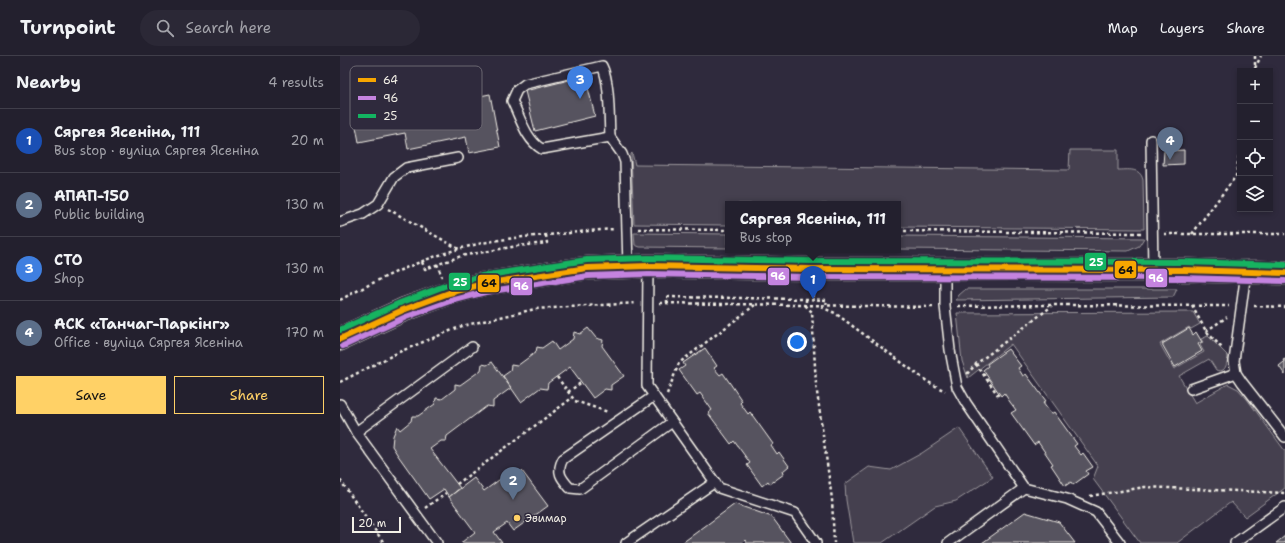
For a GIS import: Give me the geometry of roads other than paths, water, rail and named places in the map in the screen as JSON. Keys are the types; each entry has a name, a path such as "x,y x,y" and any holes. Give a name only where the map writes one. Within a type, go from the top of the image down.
{"main road":[{"path":"340,339 403,310 448,293 483,284 587,268 638,266 1154,270 1285,273"}],"lane":[{"path":"610,137 542,149 535,145 528,135 512,101 517,90 524,84 602,66 605,72 607,84 610,137 622,154 625,162 628,229 648,303 647,386 719,488 795,513 816,543"},
{"path":"1151,140 1154,270"},
{"path":"340,222 363,214 378,204 394,177 406,168 458,158"},
{"path":"945,269 945,306 950,350 957,387 966,403 1024,488 1067,499 1096,512 1120,543"},
{"path":"1246,272 1234,361 1236,373 1285,437"},
{"path":"356,432 472,347"},
{"path":"1191,389 1236,373"},
{"path":"654,396 563,459 559,467 561,477 570,488 580,489 672,422"},
{"path":"340,404 356,432 437,543"},
{"path":"626,543 715,482"},
{"path":"948,543 1024,488"},
{"path":"1235,543 1285,508"}],"place":[{"name":"СТО","path":"580,99"},
{"name":"АСК «Танчаг-Паркінг»","path":"1170,160"},
{"name":"Сяргея Ясеніна, 111","path":"813,299"},
{"name":"АПАП-150","path":"513,500"},
{"name":"Эвимар","path":"517,518"}]}
